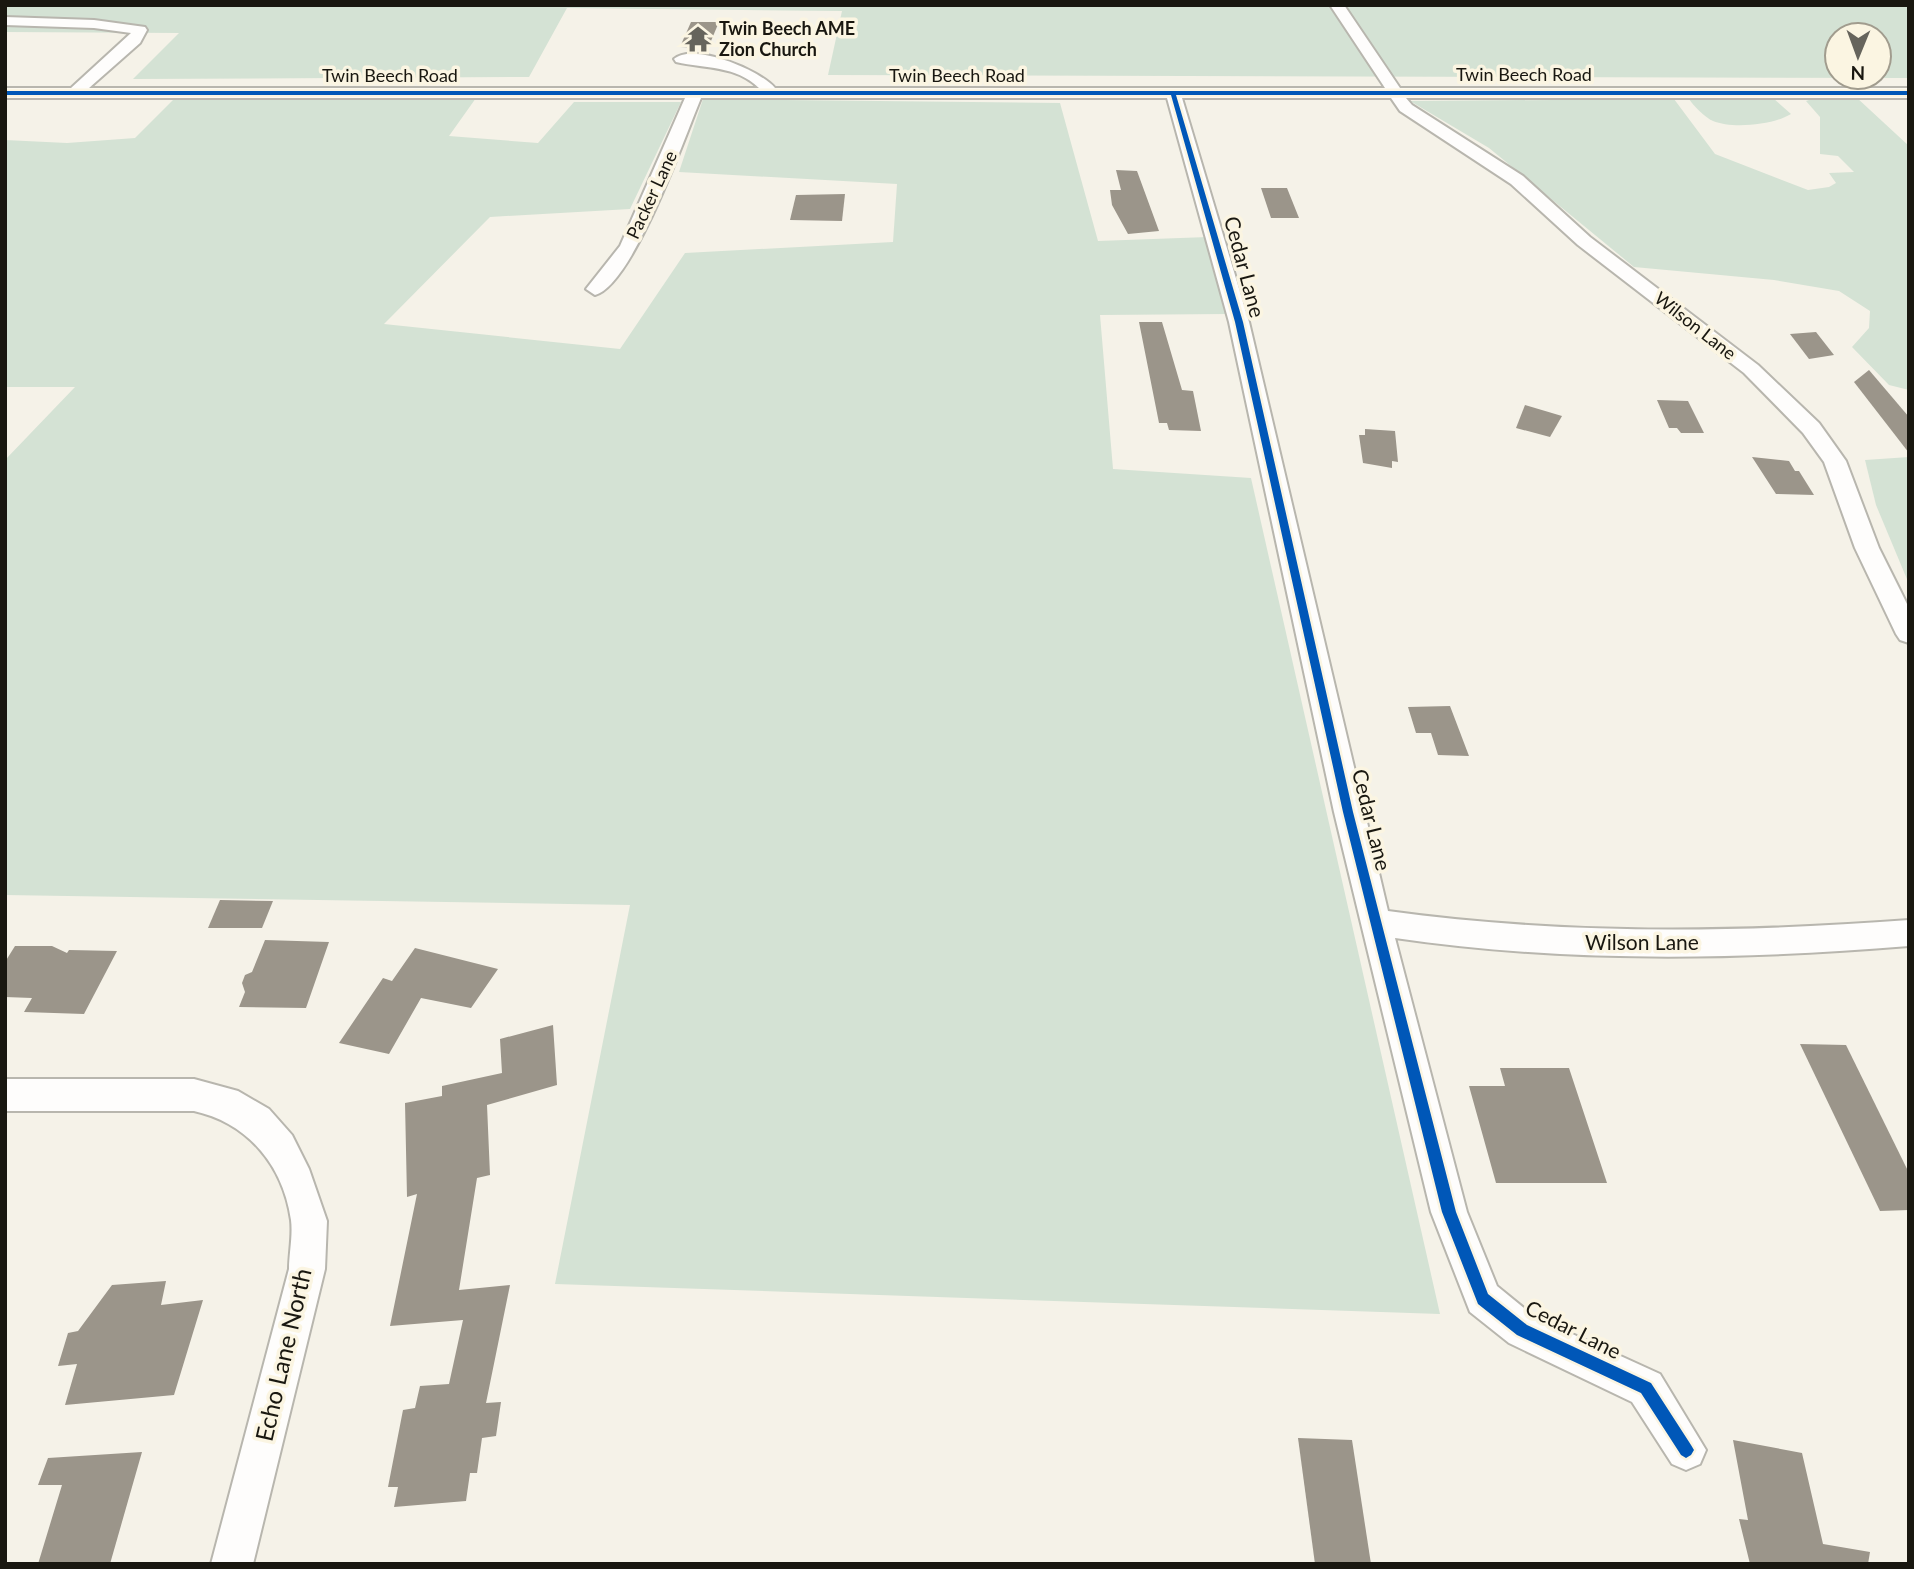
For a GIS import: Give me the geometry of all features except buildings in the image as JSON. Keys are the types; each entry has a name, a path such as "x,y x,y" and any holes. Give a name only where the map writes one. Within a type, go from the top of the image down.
{"street":[{"name":"Wilson Lane","path":"1337,5 1406,108 1481,154 1517,180 1584,241 1672,306 1783,398 1825,445 1835,461 1867,548 1909,634"},
{"path":"5,21 114,25 140,30 135,40 76,92"},
{"path":"681,59 715,62 749,72 761,79 771,93"},
{"name":"Twin Beech Road","path":"5,93 1909,93"},
{"name":"Packer Lane","path":"595,289 615,268 634,237 695,93"},
{"name":"Cedar Lane","path":"1173,93 1245,345 1348,812 1449,1212 1483,1299 1522,1330 1646,1388 1686,1450"},
{"name":"Wilson Lane","path":"1376,922 1461,936 1664,945 1909,933"},
{"name":"Echo Lane North","path":"5,1095 181,1095 226,1102 257,1121 280,1147 297,1181 309,1221 307,1269 295,1325 232,1564"}],"green space":[{"path":"5,5 1909,5 1909,78 1893,78 1893,21 1823,21 1823,78 828,75 842,11 567,8 529,77 133,79 179,33 5,32"},
{"path":"176,97 476,98 449,136 538,143 574,102 681,102 630,209 490,217 384,324 620,349 685,253 893,242 897,184 679,172 703,99 1060,103 1098,241 1208,237 1227,314 1100,315 1113,469 1251,478 1440,1314 555,1284 630,905 5,895 5,460 75,387 5,387 5,140 67,143 135,138"},
{"path":"1818,97 1856,97 1909,146 1909,390 1889,385 1852,347 1869,328 1870,311 1839,291 1774,280 1634,267 1489,148 1410,101 1674,99 1715,154 1808,190 1829,187 1836,183 1829,173 1854,172 1838,156 1820,154 1820,117 1806,101"},
{"path":"1688,98 1773,98 1791,114 1763,123 1731,125 1706,117"},
{"path":"1909,457 1909,584 1876,505 1865,460"}],"cycle path":[{"path":"5,93 1909,93"},
{"path":"1173,93 1239,322 1348,812 1449,1212 1483,1299 1522,1330 1646,1388 1686,1450"}],"place":[{"name":"Twin Beech AME Zion Church","path":"698,39"}]}
